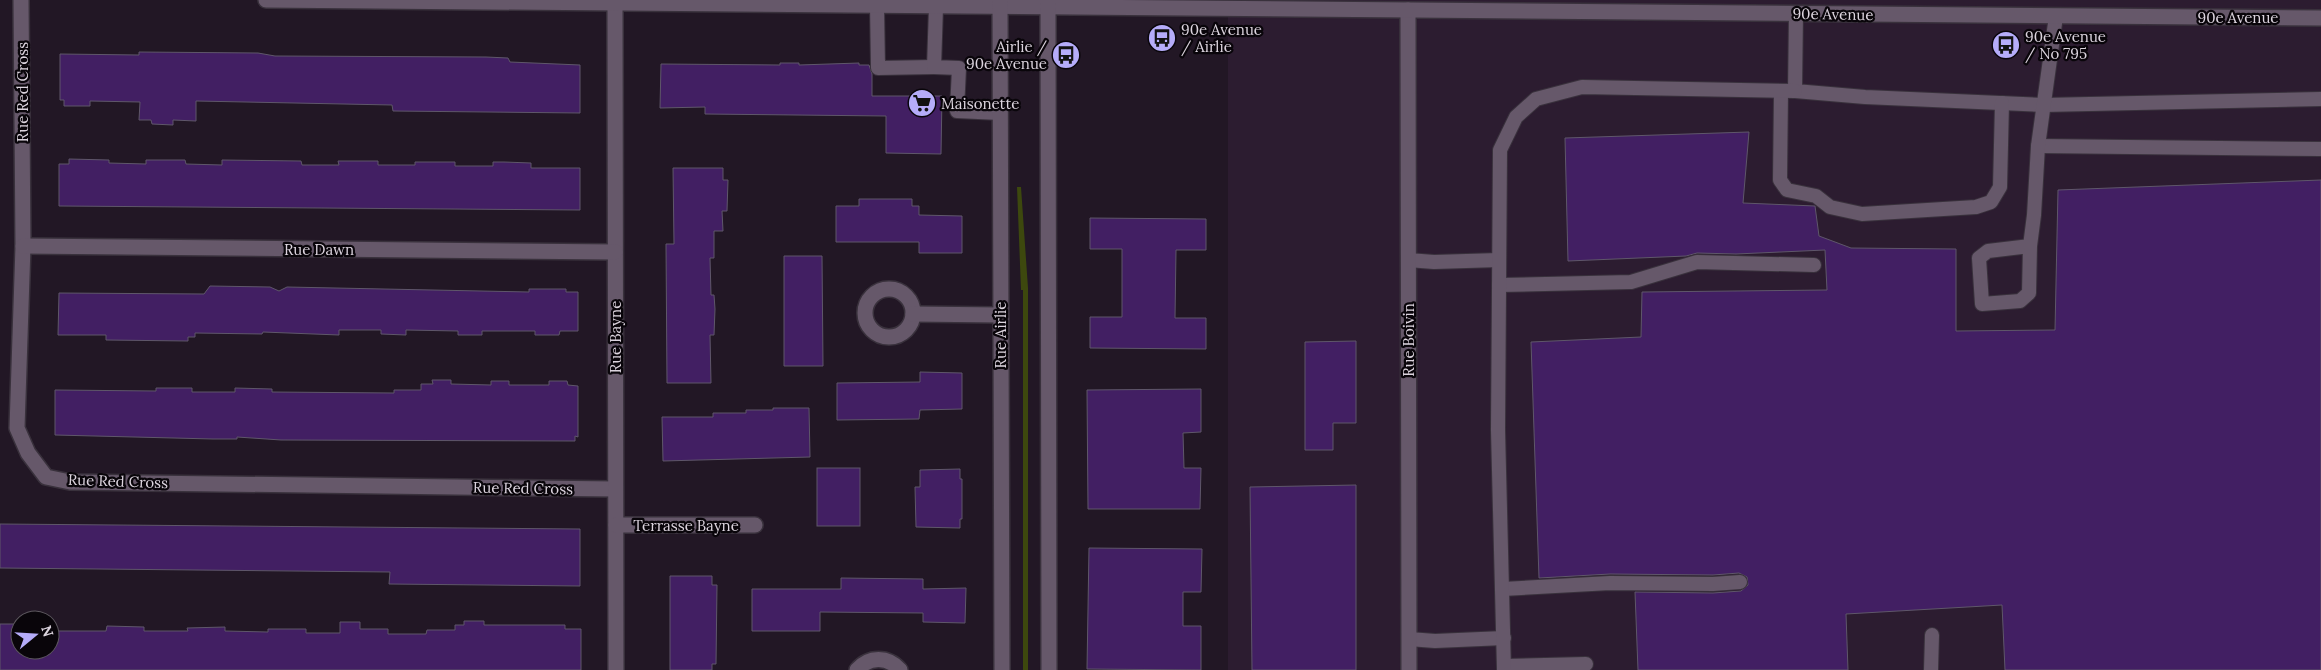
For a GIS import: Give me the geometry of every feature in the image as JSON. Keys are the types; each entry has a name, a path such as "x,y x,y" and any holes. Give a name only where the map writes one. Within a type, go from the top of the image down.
{"street":[{"name":"Rue Red Cross","path":"21,0 22,246 17,428 28,453 46,477 70,482 615,489"},
{"name":"90e Avenue","path":"266,0 877,6 940,4 1324,4 1408,10 2321,18"},
{"name":"Rue Bayne","path":"615,4 616,670"},
{"name":"Rue Airlie","path":"1000,4 1002,670"},
{"path":"1048,4 1049,670"},
{"name":"Rue Boivin","path":"1408,10 1409,670"},
{"name":"Rue Dawn","path":"22,246 615,252"},
{"path":"913,314 1000,315"},
{"name":"Terrasse Bayne","path":"616,525 755,525"},
{"path":"857,670 864,663 877,659 886,660 900,670"}],"lane":[{"path":"934,66 940,4"},
{"path":"877,6 878,68 934,66 959,68 957,112 1000,113"},
{"path":"1796,13 1780,180 1787,190 1816,196 1830,207 1862,214 1976,207 1991,202 2000,187 2002,103"},
{"path":"2030,246 1988,251 1979,258 1982,304 2020,301 2029,293 2030,246 2034,215 2038,146 2056,16"},
{"path":"1586,664 1504,668 1504,589 1498,430 1500,150 1516,117 1536,99 1582,87 1788,91 1865,97 2043,105 2321,99"},
{"path":"2038,146 2321,149"},
{"path":"1408,260 1434,262 1499,260"},
{"path":"1499,285 1631,282 1697,262 1814,265"},
{"path":"1504,589 1610,583 1713,584 1740,582"},
{"path":"1931,670 1932,635"},
{"path":"1409,639 1435,642 1504,638"}],"shaded area":[{"path":"1228,0 2321,0 2321,670 1228,670"}],"green space":[{"path":"1017,187 1021,187 1028,288 1028,670 1023,670 1023,290 1021,290"}],"building":[{"path":"139,52 258,53 275,56 486,57 508,58 510,62 580,65 580,113 393,111 392,105 196,101 196,121 173,120 173,125 152,124 151,120 139,120 140,102 90,101 90,106 64,106 64,100 60,100 60,54 139,55"},
{"path":"780,63 799,63 799,65 859,63 859,65 869,65 872,74 872,96 942,96 941,154 886,153 886,116 705,114 705,107 660,108 661,64 780,65"},
{"path":"1749,132 1743,203 1815,206 1819,236 1851,248 1956,249 1956,331 2055,330 2058,190 2321,180 2321,670 2005,670 2002,605 1846,614 1848,670 1638,670 1635,592 1713,593 1741,591 1748,585 1747,577 1739,573 1713,575 1610,574 1539,578 1531,342 1641,337 1642,292 1827,290 1825,250 1736,254 1697,253 1686,256 1568,261 1565,138"},
{"path":"69,159 109,160 109,163 146,164 146,160 185,160 186,164 222,165 222,160 301,161 302,165 339,165 338,161 378,161 378,165 415,165 415,162 455,162 455,166 493,166 493,162 531,163 531,168 580,168 580,210 59,206 59,164 69,164"},
{"path":"673,168 723,168 723,180 728,180 727,211 722,211 723,231 714,231 714,258 710,258 711,295 714,295 715,309 714,335 710,335 711,383 667,383 666,244 674,244"},
{"path":"859,199 912,199 912,206 919,206 919,215 962,216 962,253 919,253 919,242 836,242 836,206 859,206"},
{"path":"1090,218 1206,219 1206,250 1176,250 1175,318 1206,318 1206,349 1090,348 1090,317 1122,317 1122,249 1090,249"},
{"path":"784,256 822,256 823,366 784,366"},
{"path":"210,286 270,287 279,291 287,287 529,292 529,289 566,289 566,292 578,292 578,331 560,331 559,335 535,335 535,331 482,331 482,335 458,335 458,331 406,330 406,335 381,334 381,330 339,330 339,335 263,332 262,334 195,333 195,337 188,337 188,341 106,340 106,335 58,335 59,293 204,294"},
{"path":"1356,341 1356,423 1333,423 1333,450 1305,450 1305,342"},
{"path":"920,372 962,373 962,409 920,410 919,419 837,420 837,383 920,382"},
{"path":"432,380 451,380 451,384 491,385 491,381 509,381 509,385 549,385 549,381 567,381 568,385 578,386 578,437 575,436 575,441 281,440 237,437 237,439 213,439 55,435 55,390 156,391 156,388 192,388 192,392 235,392 235,388 272,389 272,392 394,393 394,390 421,390 421,384 433,384"},
{"path":"1201,389 1201,432 1183,433 1184,468 1201,468 1200,509 1088,509 1087,390"},
{"path":"773,408 809,408 810,457 663,461 662,417 713,417 713,413 746,413 746,410 773,410"},
{"path":"817,468 860,468 860,526 817,526"},
{"path":"960,469 960,479 962,479 962,519 960,519 960,528 916,527 915,487 920,487 920,470"},
{"path":"1356,485 1356,670 1252,670 1250,487"},
{"path":"0,524 580,529 580,586 389,584 390,572 0,568"},
{"path":"1089,548 1202,549 1201,592 1183,592 1183,626 1201,626 1201,670 1087,669"},
{"path":"670,576 712,576 712,585 717,585 716,664 712,664 712,670 670,670"},
{"path":"841,578 923,579 923,589 966,588 965,623 923,622 923,613 820,612 820,631 752,631 752,589 841,589"},
{"path":"464,621 484,621 484,625 565,625 565,629 581,629 581,670 0,670 0,624 10,624 10,660 60,660 60,631 106,631 107,626 144,627 144,631 188,631 187,628 225,627 225,631 268,632 268,629 306,629 306,633 340,633 340,622 360,622 360,629 388,629 388,634 426,634 427,630 455,630 455,625 464,625"}],"place":[{"name":"90e Avenue / Airlie","path":"1162,38"},
{"name":"90e Avenue / No 795","path":"2006,45"},
{"name":"Airlie / 90e Avenue","path":"1066,55"},
{"name":"Maisonette","path":"922,103"}]}
